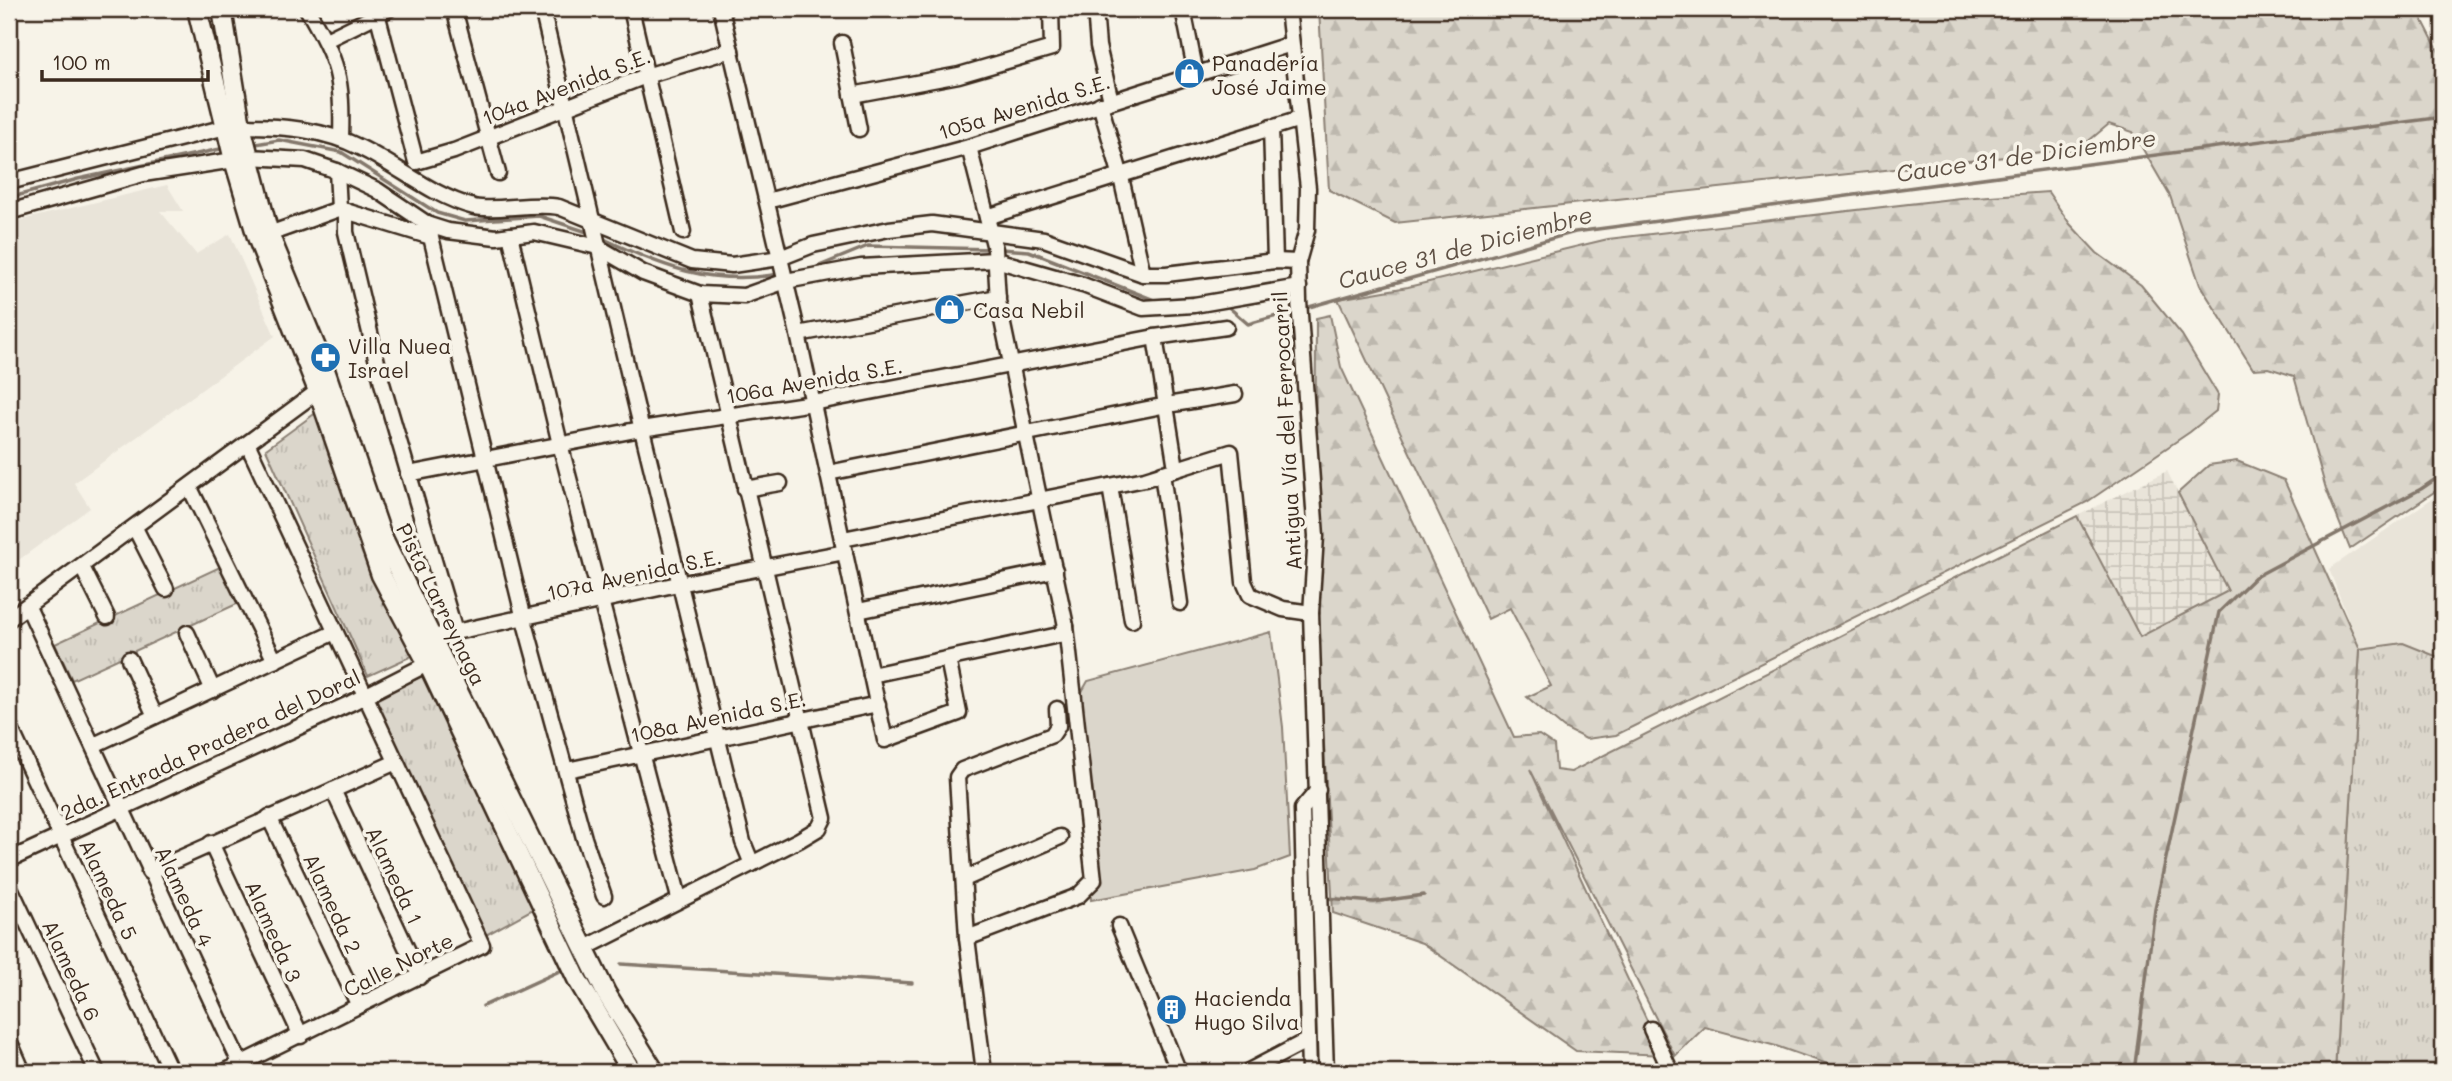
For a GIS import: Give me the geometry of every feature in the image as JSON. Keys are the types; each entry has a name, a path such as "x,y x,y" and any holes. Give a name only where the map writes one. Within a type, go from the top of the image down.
{"main road":[{"name":"Pista Larreynaga","path":"197,9 234,129 257,237 318,391 381,575 435,660 612,1005 655,1072"},
{"name":"Pista Larreynaga","path":"222,9 234,129"},
{"name":"Pista Larreynaga","path":"241,157 269,234 324,366 380,534 432,637 435,660 577,979 632,1072"}],"street":[{"path":"307,9 326,40 339,70 342,90 341,138"},
{"path":"454,9 498,173"},
{"path":"542,9 678,583 743,842 752,863"},
{"path":"631,9 683,232"},
{"path":"721,9 798,334 885,740 959,713 947,659"},
{"path":"852,95 959,75 1052,48 1051,9"},
{"path":"1095,9 1105,103 1143,274"},
{"path":"1183,9 1196,74"},
{"name":"Antigua Vía del Ferrocarril","path":"1288,9 1308,188 1307,230 1298,274 1308,457 1316,536 1311,613 1326,1072"},
{"path":"326,40 383,11"},
{"name":"104a Avenida S.E.","path":"383,11 416,162 489,138 646,76 731,50"},
{"path":"842,43 859,129"},
{"name":"105a Avenida S.E.","path":"767,201 969,147 1291,44"},
{"path":"989,224 1120,173 1300,119"},
{"path":"9,182 234,129 276,126 341,138 408,174 441,196 478,208 538,203 559,207 643,273 700,293 744,296 783,270 813,245 889,229 932,224 989,224 1044,239 1143,274 1166,274 1275,261 1298,274"},
{"path":"1271,127 1275,261"},
{"path":"967,938 1078,896 1094,880 1055,570 1010,365 989,224 969,147"},
{"path":"9,212 143,174 241,157 305,160 338,171 377,190 429,225 448,231 496,237 534,232 594,233 692,261 783,270 996,260 1083,285 1143,308 1221,300 1298,274"},
{"path":"338,171 346,232 361,295 408,474 455,632"},
{"path":"269,234 342,210 431,237 448,231"},
{"path":"510,235 560,444 679,898"},
{"path":"431,237 524,619 568,771 584,838 604,896"},
{"path":"584,948 679,898 799,841 819,828 824,818 700,293"},
{"path":"798,334 998,297"},
{"name":"106a Avenida S.E.","path":"408,474 641,429 813,404 1155,337 1226,327"},
{"path":"1155,337 1167,405 1169,470 1180,603"},
{"path":"9,619 318,391"},
{"path":"828,473 1167,405 1235,394"},
{"name":"Calle Norte","path":"224,1072 482,945 248,445"},
{"name":"107a Avenida S.E.","path":"432,637 524,619 678,583 764,569 844,546 1110,486 1231,452 1244,582 1250,595 1283,609 1311,613"},
{"path":"745,489 780,483"},
{"path":"1110,486 1132,621"},
{"path":"190,488 275,661"},
{"path":"135,528 166,589"},
{"path":"82,567 107,617"},
{"path":"858,611 1055,570"},
{"name":"Alameda 4","path":"28,607 241,1065"},
{"path":"871,675 1062,631"},
{"path":"93,745 335,632"},
{"path":"187,633 213,690"},
{"path":"129,659 155,716"},
{"name":"2da. Entrada Pradera del Doral","path":"9,860 365,696 435,660"},
{"name":"108a Avenida S.E.","path":"568,771 878,704"},
{"path":"984,1072 967,938 957,777 962,770 1052,735 1058,726 1057,709"},
{"name":"Alameda 5","path":"9,725 171,1072"},
{"path":"149,872 396,762"},
{"name":"Alameda 1","path":"333,790 420,977"},
{"path":"1309,1072 1302,809 1318,790"},
{"name":"Alameda 2","path":"269,817 359,1006"},
{"path":"964,879 1060,837"},
{"name":"Alameda 3","path":"211,843 301,1036"},
{"name":"Alameda 6","path":"9,885 97,1072"},
{"path":"1119,926 1180,1072"},
{"path":"1651,1028 1671,1072"},
{"path":"9,1040 23,1072"},
{"path":"1247,1072 1308,1040"}],"shaded area":[{"path":"167,185 183,211 160,211 196,254 230,234 275,336 74,483 90,508 9,567 9,223"},
{"path":"2167,471 2228,591 2139,637 2077,516"},
{"path":"2443,491 2443,1072 2335,1072 2360,649 2329,569"}],"green space":[{"path":"1319,9 2417,9 2443,60 2443,486 2350,549 2326,489 2294,376 2269,368 2253,369 2200,285 2170,196 2133,132 2109,124 2079,149 1395,223 1329,190"},
{"path":"2048,192 2070,224 2097,253 2141,285 2182,335 2218,395 2216,411 2190,432 2087,502 1616,735 1586,739 1564,728 1527,697 1551,686 1510,608 1488,619 1338,299 1408,287 1608,239 1960,198"},
{"path":"1330,315 1341,367 1514,737 1539,735 1554,745 1556,770 1571,772 2077,516 2140,637 2228,591 2178,493 2209,465 2237,461 2284,480 2360,649 2335,1072 1850,1072 1776,1046 1705,1027 1675,1056 1530,769 1663,1055 1576,1051 1422,943 1333,913 1315,575 1316,318"},
{"path":"317,412 376,579 414,655 368,676 266,449"},
{"path":"222,566 239,603 72,680 55,644"},
{"path":"1271,632 1283,727 1290,857 1255,870 1091,900 1075,704 1088,681"},
{"path":"2403,643 2443,659 2443,1072 2335,1072 2360,649"},
{"path":"440,668 544,903 484,936 373,699"}],"waterway":[{"name":"Cauce 31 de Diciembre","path":"1302,309 1575,232 2443,117"},
{"path":"250,145 279,140 341,152 437,213 465,221 539,216 590,233"},
{"path":"9,198 78,179 225,148"},
{"name":"Cauce 31 de Diciembre","path":"600,237 644,257 687,271 731,278 780,274"},
{"name":"Cauce 31 de Diciembre","path":"788,273 812,269 868,246 992,249"},
{"name":"Cauce 31 de Diciembre","path":"1000,249 1029,251 1154,300 1216,296"},
{"name":"Cauce 31 de Diciembre","path":"1224,303 1248,324 1295,311"},
{"path":"2134,1072 2155,909 2219,612 2255,577 2421,489 2443,474"},
{"path":"1326,898 1374,902 1424,895"},
{"path":"621,964 912,983"},
{"path":"483,1006 564,969"}],"place":[{"name":"Panadería José Jaime","path":"1189,74"},
{"name":"Casa Nebil","path":"950,309"},
{"name":"Villa Nuea Israel","path":"325,357"},
{"name":"Hacienda Hugo Silva","path":"1171,1009"}]}
